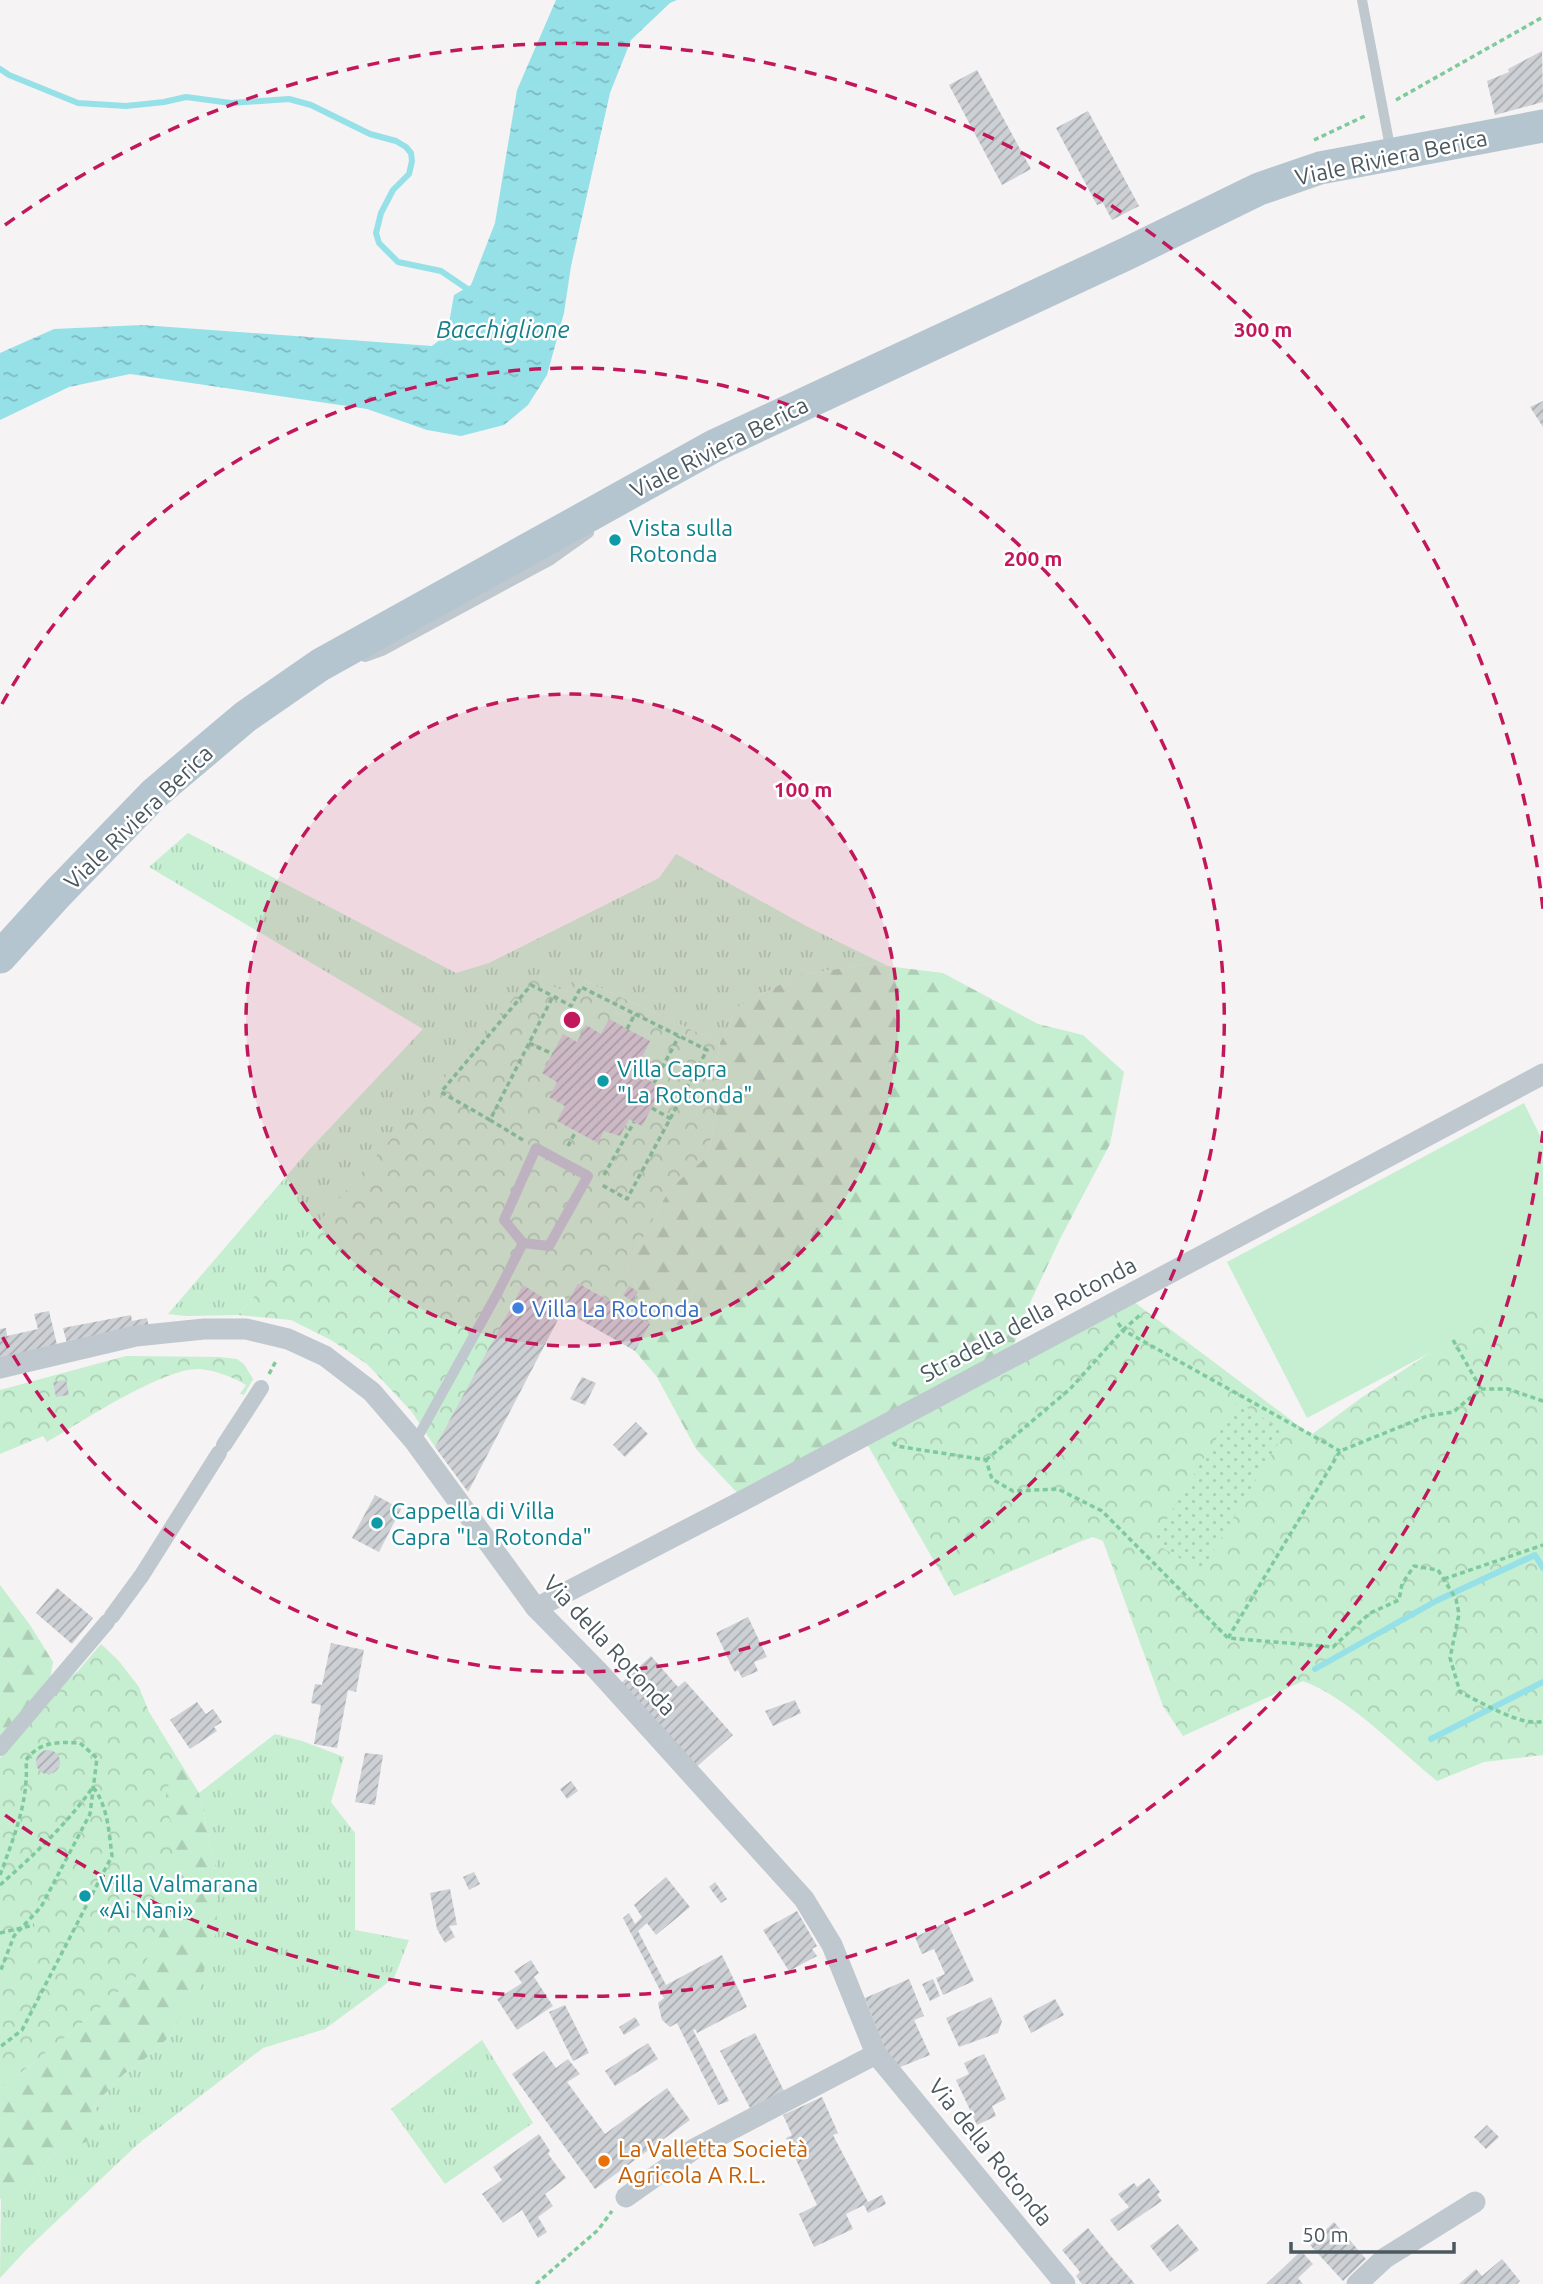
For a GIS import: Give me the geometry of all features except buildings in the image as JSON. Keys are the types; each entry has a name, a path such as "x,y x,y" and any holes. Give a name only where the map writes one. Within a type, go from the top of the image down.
{"main road":[{"name":"Viale Riviera Berica","path":"0,957 155,793 245,717 302,677 410,613 714,446 1259,189 1320,168 1543,126"}],"street":[{"name":"Stradella della Rotonda","path":"537,1608 1543,1074"},
{"name":"Via della Rotonda","path":"0,1368 136,1336 204,1329 246,1329 289,1339 325,1356 372,1392 415,1442 537,1608 561,1646 760,1847 804,1899 832,1945 876,2054 1065,2284"},
{"path":"0,1748 109,1619 142,1575 261,1388"},
{"path":"626,2197 694,2149 876,2054"},
{"path":"1357,2284 1385,2258 1475,2202"}],"lane":[{"path":"1362,0 1391,155"},
{"path":"613,516 714,446"},
{"path":"302,677 382,651 551,560 603,523"},
{"path":"537,1148 588,1177 549,1246 523,1243 504,1220 537,1148"},
{"path":"415,1442 523,1243"}],"path":[{"path":"537,1148 440,1092 531,985 571,1006 581,987 707,1050 627,1199 599,1183 634,1122"},
{"path":"490,1120 553,996"},
{"path":"627,1029 635,1014"},
{"path":"654,1083 679,1036"},
{"path":"529,1042 553,1054"},
{"path":"652,1108 671,1119"},
{"path":"883,1426 896,1446 986,1460 1070,1389 1123,1330 1340,1451"},
{"path":"261,1388 289,1339"},
{"path":"1454,1340 1480,1389"},
{"path":"1228,1638 1340,1451 1427,1416 1452,1412 1480,1389 1508,1389 1543,1401"},
{"path":"986,1460 992,1479 1013,1491 1058,1489 1101,1511 1228,1638 1333,1647 1370,1614 1399,1600 1402,1584 1414,1566 1438,1570 1452,1593 1459,1614 1450,1658 1460,1692 1487,1706 1535,1724 1543,1721"},
{"path":"1444,1579 1543,1545"},
{"path":"0,1875 16,1837 27,1784 26,1760 33,1750 60,1742 80,1743 97,1758 90,1814 41,1907 14,1936 0,1972"},
{"path":"0,1885 76,1812 93,1787"},
{"path":"0,2047 22,2030 112,1856 101,1796 93,1787"},
{"path":"0,1933 34,1925"},
{"path":"536,2284 597,2231 626,2197"}],"green space":[{"path":"188,833 456,973 489,963 659,878 676,854 808,927 888,966 870,964 799,975 739,1006 720,1043 575,976 566,992 532,978 238,1315 168,1314 308,1151 423,1029 149,867"},
{"path":"870,964 943,973 1038,1024 1083,1035 1124,1072 1110,1144 1060,1239 1028,1307 1009,1358 744,1500 696,1449 657,1377 635,1351 650,1324 637,1316 638,1292 628,1265 670,1188 707,1157 716,1113 713,1086 720,1043 739,1006 799,975"},
{"name":"Villa Capra \"La Rotonda\"","path":"575,976 720,1043 713,1086 716,1113 707,1157 670,1188 628,1265 638,1292 637,1316 578,1283 563,1310 523,1286 435,1447 412,1412 367,1364 331,1340 291,1320 238,1315 532,977 566,992"},
{"path":"1524,1103 1543,1142 1543,1293 1307,1418 1227,1262"},
{"path":"1543,1291 1543,1755 1484,1762 1437,1781 1356,1712 1321,1689 1303,1681 1183,1736 1163,1706 1103,1541 1093,1537 1079,1542 954,1596 866,1442 1130,1299 1311,1435 1361,1398 1451,1339"},
{"path":"126,1356 237,1359 244,1364 253,1379 244,1395 240,1394 246,1385 230,1377 199,1369 184,1371 144,1386 47,1442 43,1436 0,1454 0,1390"},
{"path":"1238,1402 1285,1432 1201,1571 1153,1542"},
{"path":"0,1585 53,1662 48,1691 0,1748"},
{"name":"Villa Valmarana «Ai Nani»","path":"101,1644 118,1660 139,1687 149,1712 175,1757 164,1804 174,1828 175,1864 164,1927 139,1974 0,2089 0,1758 54,1691 78,1671"},
{"path":"149,1712 199,1793 216,1870 217,1929 195,2007 182,2014 170,2036 124,2074 94,2105 105,2130 100,2137 53,2154 26,2190 0,2199 0,2089 139,1974 164,1804"},
{"path":"275,1734 344,1757 331,1802 355,1833 355,1930 409,1940 394,1978 325,2029 263,2048 139,2143 0,2278 1,2198 26,2190 53,2154 100,2136 105,2130 94,2105 124,2074 170,2036 182,2014 195,2006 216,1870 199,1793"},
{"path":"482,2040 533,2123 445,2184 391,2109"}],"water":[{"name":"Bacchiglione","path":"556,0 677,0 670,3 631,40 610,93 571,266 564,313 547,375 528,405 504,425 461,436 427,430 367,409 130,374 69,387 0,420 0,353 54,329 142,325 432,346 447,334 454,295 471,285 495,223 517,90"}],"waterway":[{"path":"0,69 78,103 126,106 186,97 231,103 289,99 311,105 370,134 396,141 411,153 412,161 409,174 393,190 381,213 376,233 379,243 398,262 441,271 466,288"},
{"path":"1315,1669 1436,1601 1535,1555 1543,1568"},
{"path":"1431,1739 1543,1682"}],"place":[{"name":"Vista sulla Rotonda","path":"615,540"},
{"name":"Villa Capra \"La Rotonda\"","path":"603,1081"},
{"name":"Villa La Rotonda","path":"518,1308"},
{"name":"Cappella di Villa Capra \"La Rotonda\"","path":"377,1523"},
{"name":"Villa Valmarana «Ai Nani»","path":"85,1896"},
{"name":"La Valletta Società Agricola A R.L.","path":"604,2161"}]}
